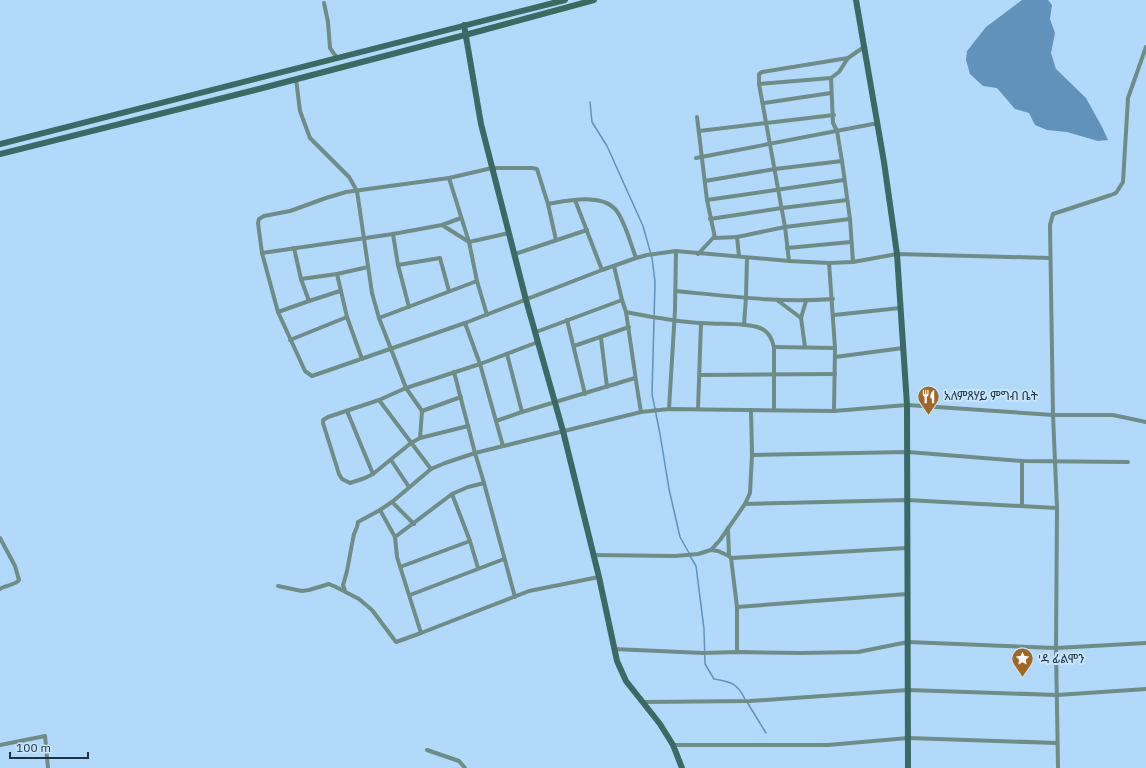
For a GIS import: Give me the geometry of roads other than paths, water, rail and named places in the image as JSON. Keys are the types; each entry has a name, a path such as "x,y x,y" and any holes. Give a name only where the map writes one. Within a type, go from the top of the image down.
{"street":[{"path":"0,144 564,0"},
{"path":"0,154 296,79 594,0"},
{"path":"856,0 878,123 897,254 907,405 908,768"},
{"path":"324,3 328,22 330,48 337,58"},
{"path":"464,25 481,124 526,300 563,431 599,577 617,661 626,682 660,724 673,745 682,768"},
{"path":"760,84 831,78 839,72 848,58 864,47"},
{"path":"1058,768 1056,648 1057,508 1053,415 1050,225 1053,214 1111,196 1116,193 1123,182 1128,98 1146,47"},
{"path":"789,261 782,208 766,122 759,74 762,72 848,58"},
{"path":"831,78 834,127 837,131 842,161 850,219 853,262"},
{"path":"296,79 300,112 310,138 349,177 357,191 372,293 378,318 406,388 422,412 420,438"},
{"path":"764,103 831,93"},
{"path":"699,131 834,115"},
{"path":"697,117 703,156 707,200 714,237"},
{"path":"696,158 878,123"},
{"path":"26,138 28,146"},
{"path":"705,181 775,169 842,161"},
{"path":"556,240 548,204 536,168 492,168 449,178 357,191 326,198 290,211 264,216 259,219 258,223 262,253 278,312 305,371 312,376 465,323 602,270 647,255 676,251 698,254 739,256 747,258 829,263 853,262 897,254 1050,258"},
{"path":"449,178 469,242 477,281 487,315"},
{"path":"707,200 844,180"},
{"path":"548,204 575,200 590,200 604,203 615,209 636,258"},
{"path":"575,200 602,270"},
{"path":"710,220 782,208 847,200"},
{"path":"262,253 393,234 442,225 461,218"},
{"path":"714,237 737,237 785,227 850,219"},
{"path":"442,225 469,242 509,232"},
{"path":"515,254 587,230"},
{"path":"393,234 398,265 409,307"},
{"path":"698,254 714,237"},
{"path":"737,237 739,256"},
{"path":"787,248 851,242"},
{"path":"294,248 301,279 309,300"},
{"path":"669,409 676,291 676,251"},
{"path":"398,265 440,258 449,291"},
{"path":"744,325 747,258"},
{"path":"829,263 834,316 834,411"},
{"path":"614,266 629,327 642,412"},
{"path":"301,279 336,274 368,267"},
{"path":"336,274 347,317 362,359"},
{"path":"378,318 477,281"},
{"path":"278,312 309,300 340,291"},
{"path":"676,291 776,300 806,301 833,299"},
{"path":"536,332 622,300"},
{"path":"776,300 801,318"},
{"path":"805,347 801,318 806,301"},
{"path":"834,316 900,308"},
{"path":"626,312 674,320 744,325 765,330 772,339 774,347 774,410"},
{"path":"290,340 347,317"},
{"path":"568,320 585,394"},
{"path":"465,323 480,364 504,446"},
{"path":"698,409 702,323"},
{"path":"574,346 601,338 629,327"},
{"path":"601,338 607,387"},
{"path":"468,426 420,438 373,474 350,483 342,479 339,474 323,420 379,400 406,388 480,364 538,342"},
{"path":"774,347 835,348"},
{"path":"835,357 903,348"},
{"path":"507,354 522,412"},
{"path":"454,372 515,597"},
{"path":"700,375 834,374"},
{"path":"496,421 636,378"},
{"path":"422,412 461,397"},
{"path":"379,400 431,469"},
{"path":"345,591 343,585 358,522 392,502 431,469 475,453 642,412 669,409 834,411 907,405 1053,415 1113,415 1146,422"},
{"path":"711,550 720,540 745,504 750,493 752,455 751,410"},
{"path":"347,411 373,474"},
{"path":"752,455 908,452 1022,461 1128,462"},
{"path":"391,460 409,487"},
{"path":"1022,461 1022,506"},
{"path":"395,537 452,494 468,487 484,483"},
{"path":"452,494 470,541 478,568"},
{"path":"745,504 907,500 1057,508"},
{"path":"392,502 414,524"},
{"path":"380,510 395,537 397,557 421,633"},
{"path":"728,528 730,557 737,607 737,652"},
{"path":"0,538 15,566 19,580 0,589"},
{"path":"400,567 470,541"},
{"path":"593,555 675,556 698,554 711,550 718,551 730,557 907,548"},
{"path":"410,595 504,559"},
{"path":"278,586 302,591 329,584 345,591 358,598 372,610 396,642 529,591 599,577"},
{"path":"737,607 907,594"},
{"path":"614,649 703,653 801,653 858,652 908,642 1056,648 1146,643"},
{"path":"643,702 750,701 908,690 1057,695 1146,689"},
{"path":"0,745 45,736 48,768"},
{"path":"673,745 828,745 908,738 1057,743"},
{"path":"427,750 459,761 465,768"}],"water":[{"path":"1022,0 1048,0 1052,5 1050,19 1055,33 1051,53 1056,69 1086,98 1108,140 1098,141 1067,132 1047,130 1035,125 1029,113 1015,109 997,88 983,86 970,74 966,60 967,51 986,27"}],"waterway":[{"path":"590,102 592,122 607,146 643,226 652,258 655,282 652,394 669,489 680,537 689,553"},
{"path":"690,556 696,566 704,629 705,664 714,679 733,684 745,699"},
{"path":"747,702 766,733"}],"place":[{"name":"አለምጸሃይ ምግብ ቤት","path":"928,416"},
{"name":"'ዳ ፊልሞን","path":"1023,678"}]}
